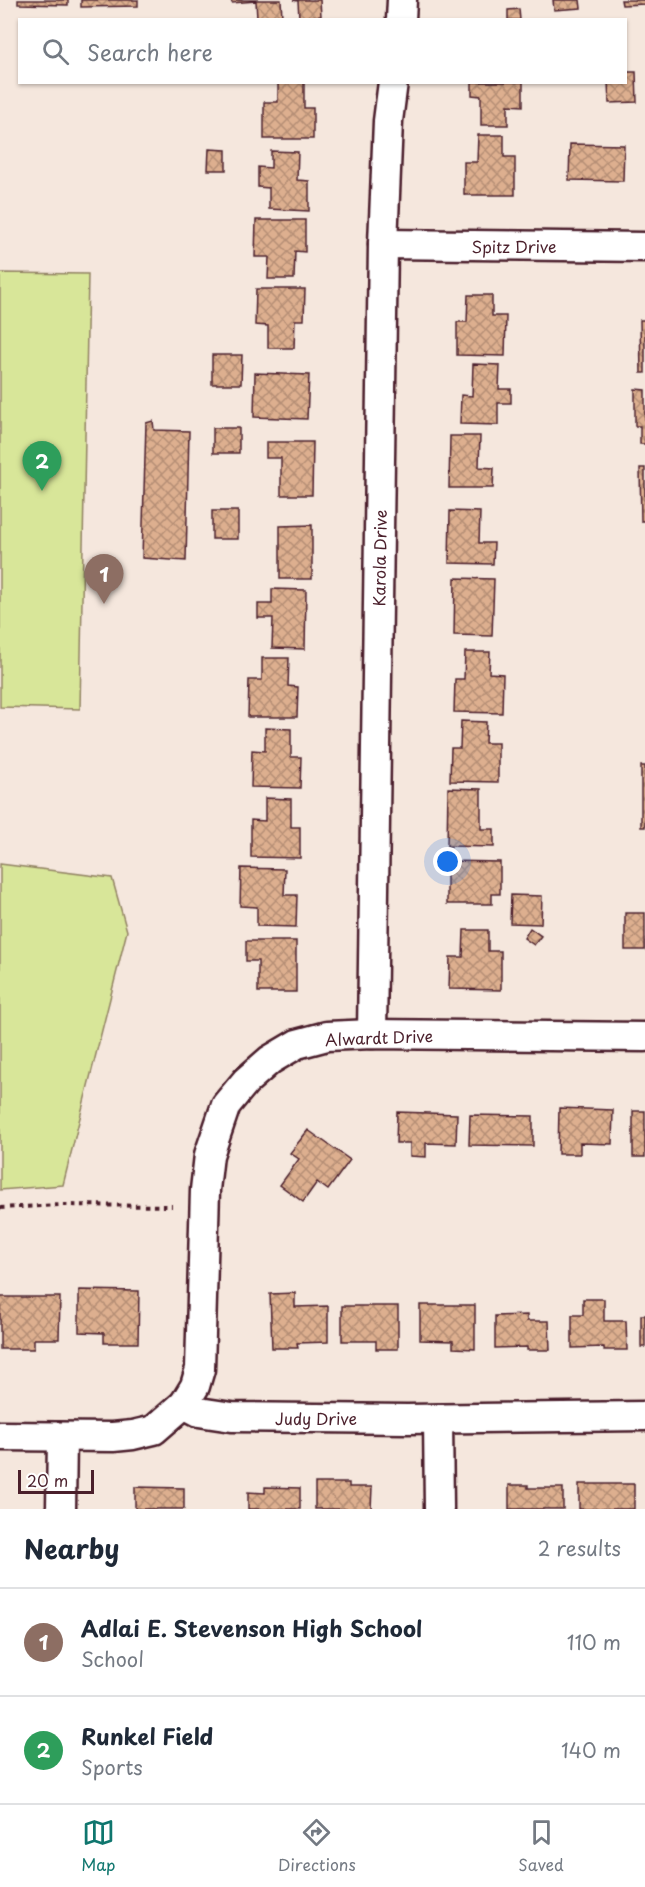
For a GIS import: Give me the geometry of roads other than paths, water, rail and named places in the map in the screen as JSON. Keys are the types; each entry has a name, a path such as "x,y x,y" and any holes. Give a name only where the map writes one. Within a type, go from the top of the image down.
{"street":[{"path":"401,18 402,0"},
{"name":"Karola Drive","path":"372,1034 383,244 387,121 393,84"},
{"name":"Spitz Drive","path":"383,244 645,247"},
{"name":"Alwardt Drive","path":"184,1404 195,1386 200,1369 205,1190 209,1155 226,1105 246,1081 270,1060 297,1044 327,1036 372,1034 645,1038"},
{"path":"0,1436 133,1435 154,1430 184,1404"},
{"name":"Judy Drive","path":"184,1404 199,1412 232,1418 438,1419 645,1416"},
{"path":"438,1419 439,1509"},
{"path":"61,1509 62,1437"}],"place":[{"name":"Runkel Field","path":"42,491"},
{"name":"Adlai E. Stevenson High School","path":"104,604"}]}
